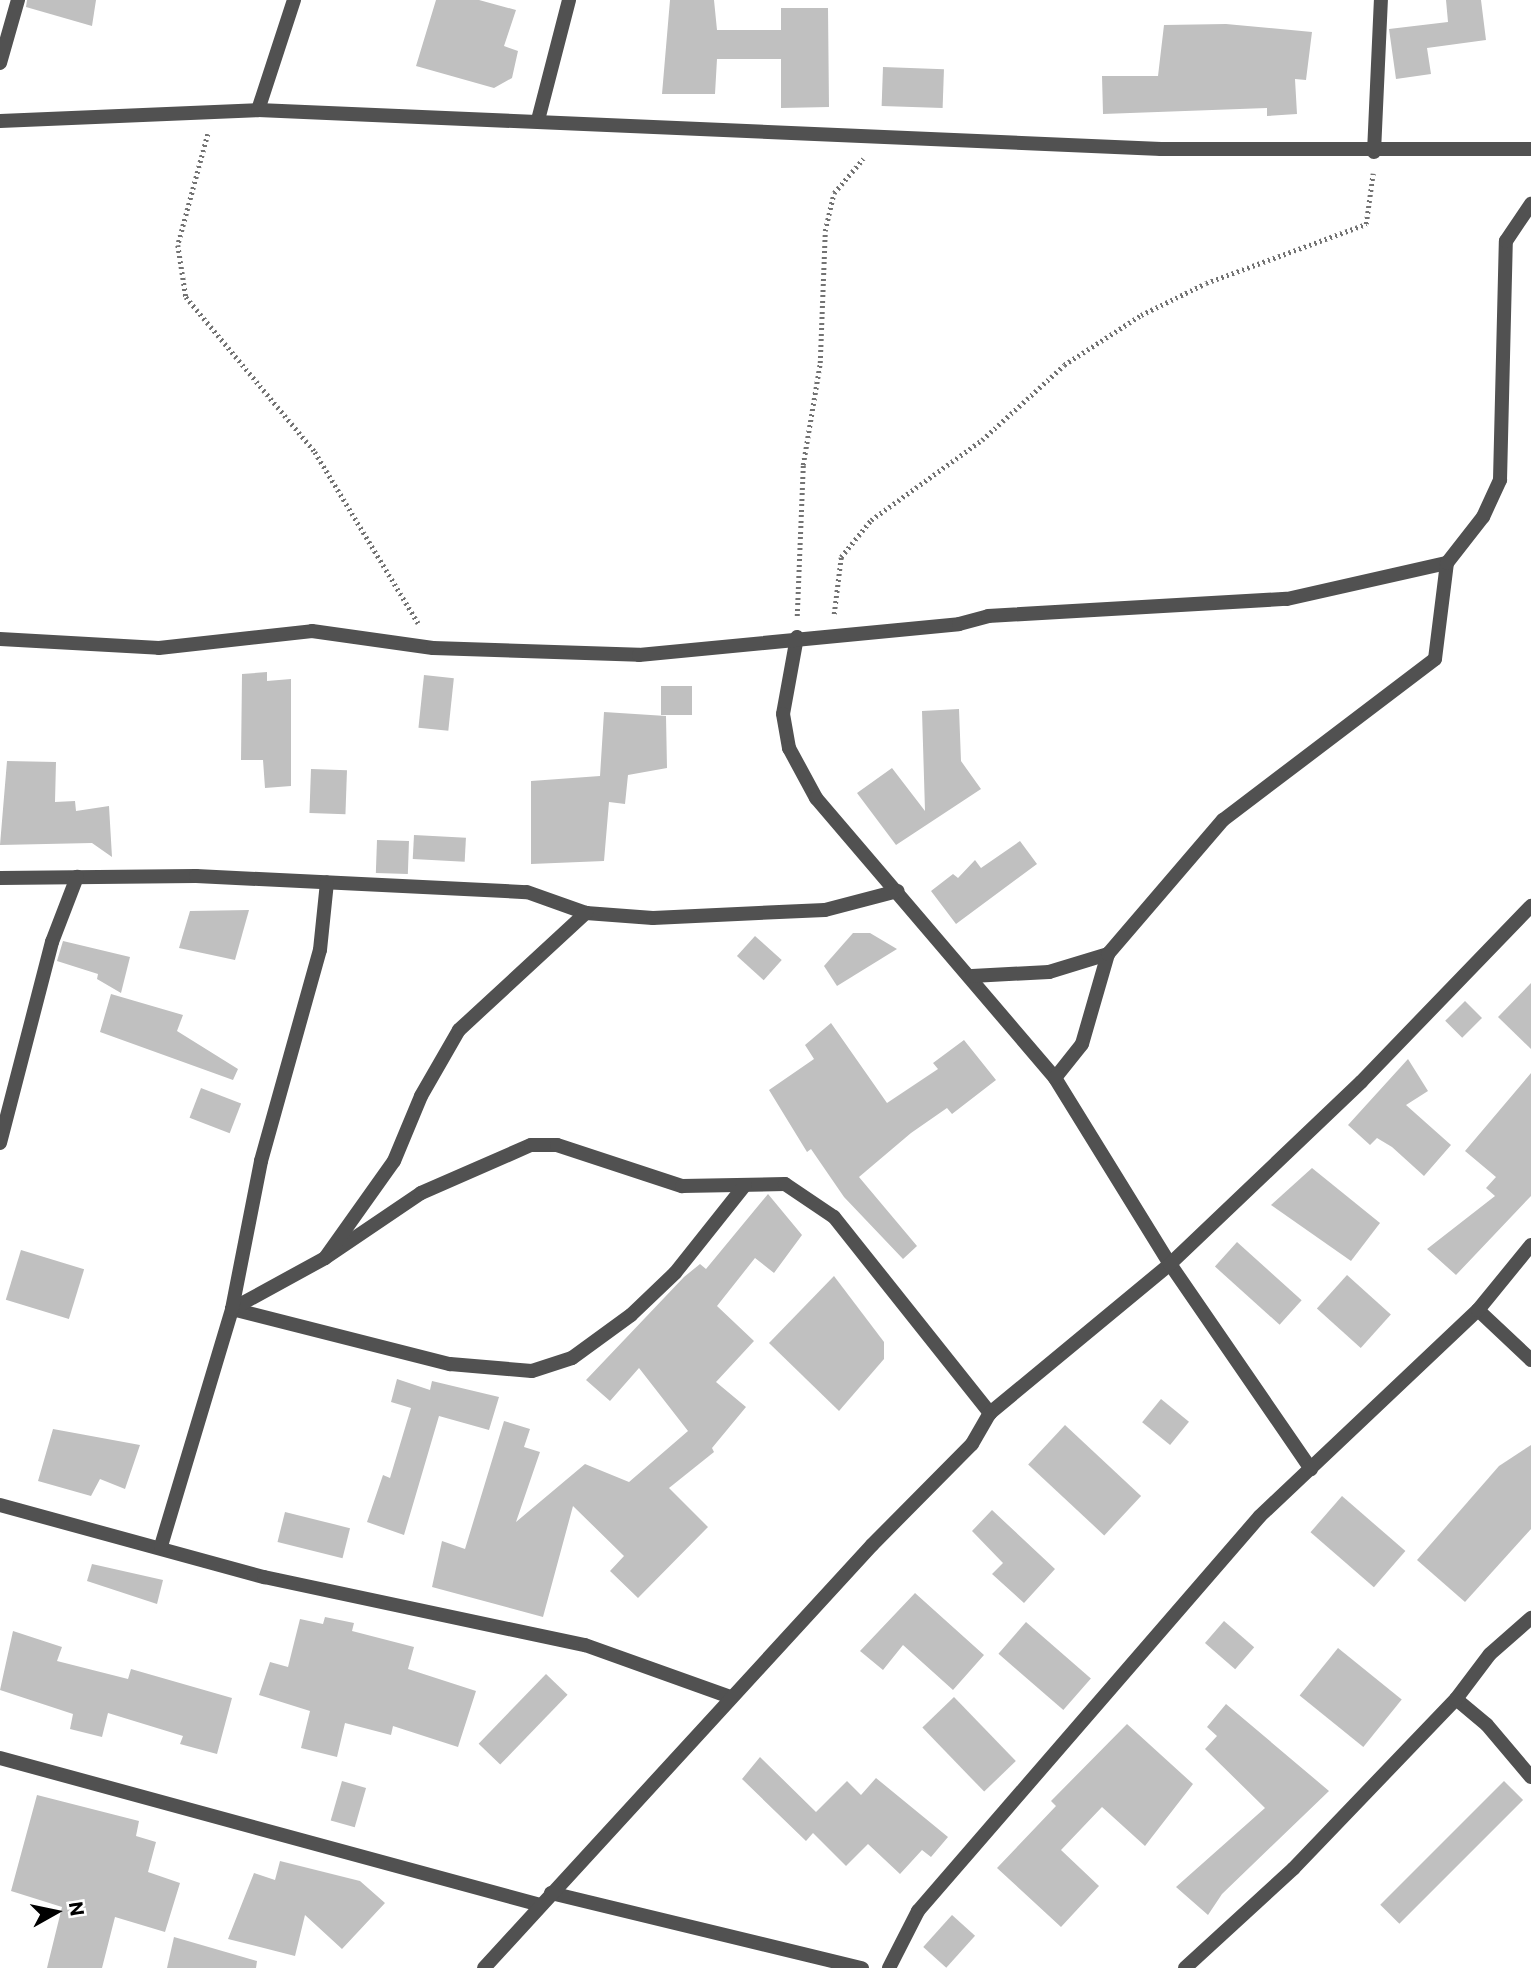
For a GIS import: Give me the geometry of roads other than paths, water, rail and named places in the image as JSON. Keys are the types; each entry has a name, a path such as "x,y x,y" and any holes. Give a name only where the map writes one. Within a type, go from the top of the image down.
{"street":[{"path":"0,62 18,0"},
{"path":"258,110 294,0"},
{"path":"538,120 569,0"},
{"path":"1374,152 1381,0"},
{"path":"0,121 258,110 1374,152 1531,149"},
{"path":"1055,1078 1082,1044 1108,954 1223,820 1435,659 1447,563 1483,517 1500,480 1506,241 1531,204"},
{"path":"0,639 159,648 312,631 433,648 639,655 988,616 1287,599 1447,563"},
{"path":"797,638 783,714 789,747 816,798 972,976 1055,1078 1170,1264 1311,1469"},
{"path":"0,1143 52,942 77,877"},
{"path":"0,878 327,882 527,892 586,913 740,916 825,909 898,891"},
{"path":"161,1546 232,1309 261,1161 320,950 327,882"},
{"path":"484,1968 730,1698 972,1444 990,1413 1170,1264 1361,1082 1531,906"},
{"path":"325,1258 394,1161 421,1097 460,1030 586,913"},
{"path":"972,976 1049,972 1108,954"},
{"path":"232,1309 325,1258 421,1193 531,1145 557,1145 682,1186 785,1184 834,1217 990,1413"},
{"path":"232,1309 450,1364 532,1371 572,1358 631,1315 675,1273 745,1185"},
{"path":"889,1968 918,1911 1260,1516 1478,1310 1531,1245"},
{"path":"1478,1310 1531,1360"},
{"path":"0,1505 161,1546 264,1577 585,1645 730,1698"},
{"path":"1185,1968 1293,1869 1456,1699 1490,1654 1531,1618"},
{"path":"1456,1699 1487,1725 1531,1777"},
{"path":"0,1758 540,1905"},
{"path":"551,1893 862,1968"}]}
